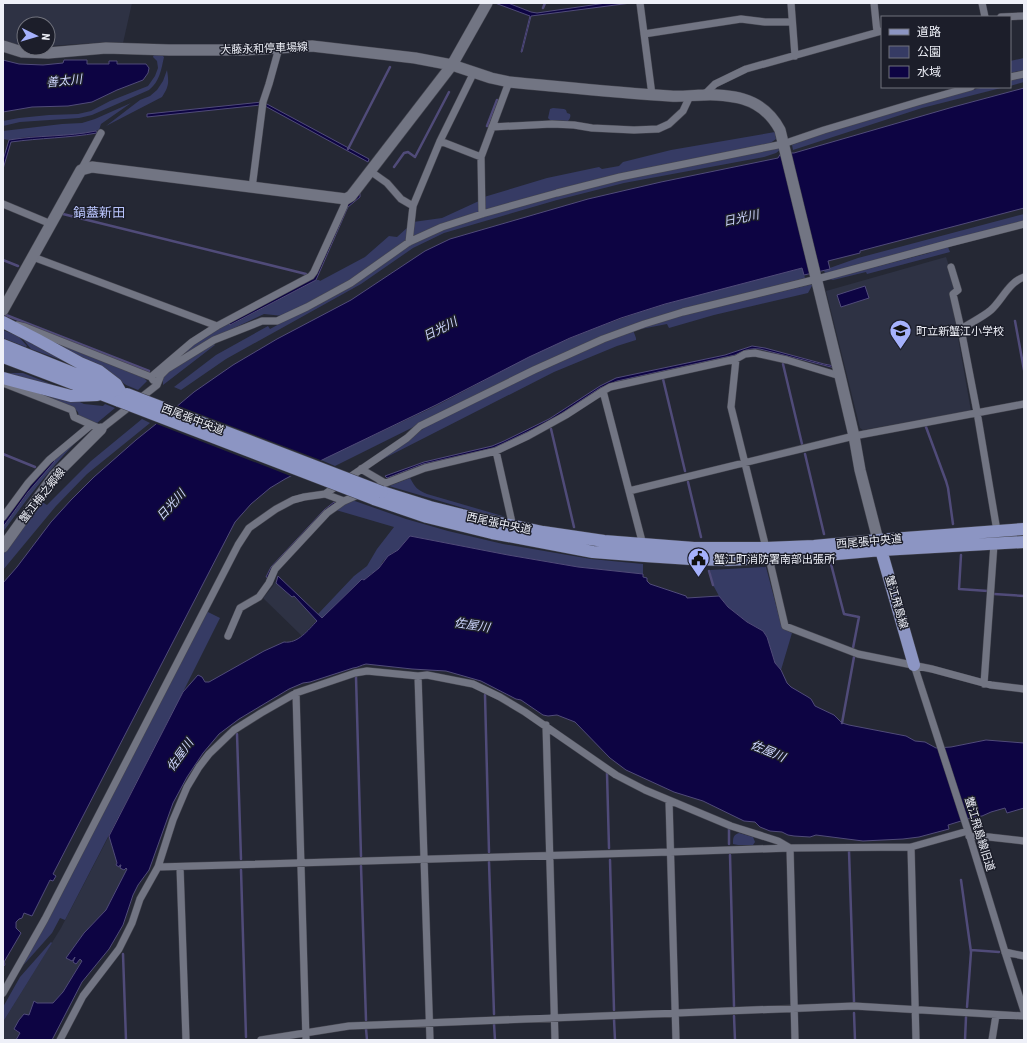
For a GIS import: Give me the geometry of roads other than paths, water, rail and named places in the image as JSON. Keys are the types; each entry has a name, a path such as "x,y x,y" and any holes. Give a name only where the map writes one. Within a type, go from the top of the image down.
{"main road":[{"path":"3,322 80,364 99,371 116,384 122,395"},
{"name":"西尾張中央道","path":"3,345 122,395 380,491 443,510 513,527 578,538 642,545 814,556 880,545 1024,529"},
{"name":"西尾張中央道","path":"3,358 102,394 122,395"},
{"path":"3,378 72,396 102,394"},
{"name":"西尾張中央道","path":"380,491 427,517 492,533 594,552 725,560 768,553"},
{"name":"西尾張中央道","path":"880,545 994,544 1024,542"},
{"name":"蟹江飛島線","path":"880,545 914,665"}],"street":[{"path":"81,170 92,167 346,199 351,196 452,65 487,3"},
{"path":"640,3 652,95"},
{"path":"791,3 795,56"},
{"path":"705,94 715,84 746,69 880,32 874,3"},
{"path":"982,3 985,16"},
{"path":"1011,17 1024,16"},
{"path":"644,34 741,19 765,22 792,22"},
{"name":"大藤永和停車場線","path":"3,46 22,52 48,52 106,48 245,50 312,46 415,58 452,65 491,78 509,82 680,97 705,94 735,97 751,102 760,107 769,114 780,130 817,278 854,436 860,470 880,545"},
{"path":"252,188 263,102 279,48"},
{"path":"409,242 413,206 440,141 474,72"},
{"path":"1011,77 1024,74"},
{"path":"482,214 481,157 509,82"},
{"path":"3,517 28,483 49,460 157,385 161,375 167,370 214,340 262,321 277,322 351,283 409,242 442,226 620,177 784,146 824,130 921,100 967,88"},
{"path":"492,127 574,124 592,128 627,130 658,129 669,124 683,112 690,96"},
{"path":"3,310 101,133"},
{"path":"440,141 481,157"},
{"path":"370,171 387,183 401,199 413,206"},
{"path":"152,377 192,342 217,326 311,276 346,199"},
{"path":"3,204 51,224"},
{"path":"324,494 407,438 420,426 534,370 603,339 683,312 1024,224"},
{"path":"33,257 217,326"},
{"path":"951,267 958,290 953,294 977,412 997,531"},
{"path":"961,329 990,311 1011,286 1024,277"},
{"path":"3,322 25,327 152,377 157,385"},
{"path":"228,636 240,608 259,597 269,583 276,569 327,513 344,500 380,491 425,468 496,451 528,436 566,415 603,391 621,385 736,359 745,354 755,353 787,360 840,376"},
{"path":"736,359 731,406 785,626 858,654 914,665 984,684 1024,689"},
{"path":"3,383 72,410 74,417 96,427"},
{"path":"603,391 642,545"},
{"path":"629,491 854,436 1024,404"},
{"name":"蟹江梅之郷線","path":"3,547 54,476 96,427"},
{"path":"496,451 513,527"},
{"path":"361,469 380,491"},
{"path":"3,993 46,919 238,545 249,528 276,509 293,500 324,494 344,500"},
{"path":"984,684 994,544"},
{"name":"蟹江飛島線旧道","path":"914,665 1024,1011"},
{"path":"60,1040 83,996 119,949 132,924 140,899 158,868 173,820 188,787 199,767 209,754 234,730 261,713 296,694 355,673 367,671 418,676 427,675 473,684 519,708 616,775 669,801 731,826 778,842 790,848"},
{"path":"418,676 430,1040"},
{"path":"296,694 306,1040"},
{"path":"546,726 555,1040"},
{"path":"669,801 676,1040"},
{"path":"158,868 790,848 911,846 968,834 1024,841"},
{"path":"911,846 916,1040"},
{"path":"790,848 795,1040"},
{"path":"180,867 186,1040"},
{"path":"1005,952 1024,956"},
{"path":"261,1040 348,1026 854,1006 1024,1016"},
{"path":"992,1040 996,1014"}],"water":[{"path":"495,3 508,3 537,13 606,3 631,3 531,16 521,52 530,16"},
{"name":"善太川","path":"3,60 19,64 43,65 63,63 64,60 87,60 87,64 109,64 109,61 117,61 117,64 146,64 149,68 148,73 143,80 92,102 68,106 32,107 3,112"},
{"name":"日光川","path":"1024,88 1024,208 860,251 860,253 828,261 830,269 804,275 802,268 665,304 621,318 570,338 529,357 436,405 326,458 270,488 251,504 235,522 53,874 56,876 53,881 50,880 32,916 24,913 22,918 16,922 16,928 21,933 3,966 3,583 51,522 71,500 94,477 136,440 194,392 233,365 277,339 351,300 425,251 450,239 588,199 661,182 778,158 781,153 794,153"},
{"path":"262,102 261,105 147,117 147,114"},
{"path":"265,103 369,159 368,162 265,106"},
{"path":"96,131 97,133 86,135 11,142 3,169 3,160 9,140"},
{"path":"360,192 360,197 348,207 316,280 230,325 229,323 316,275 348,203"},
{"path":"865,286 869,298 841,307 837,295"},
{"path":"752,346 834,366 835,368 760,349 753,349 735,355 617,381 600,388 550,421 493,448 423,464 387,478 385,476 424,462 492,446 504,441 549,419 600,386 616,378 725,355"},
{"path":"52,460 55,461 28,492 3,527 3,521 18,500 35,478"},
{"path":"334,502 335,504 269,578 266,577 271,567 324,510"},
{"name":"佐屋川","path":"410,536 578,567 643,574 643,577 647,578 647,581 650,584 686,596 687,598 719,596 728,607 747,622 763,631 767,637 775,663 781,670 787,683 811,699 815,706 834,715 842,723 906,736 915,741 925,742 936,748 951,747 986,740 1024,743 1024,808 1007,813 1005,808 948,825 949,829 919,837 903,839 863,841 816,835 810,837 788,835 782,832 770,831 760,827 755,822 744,821 703,801 674,792 626,770 610,758 575,722 557,715 543,715 521,700 516,699 481,681 446,671 366,664 303,683 289,689 239,719 219,734 203,753 187,777 173,803 149,870 133,895 123,925 109,949 82,982 52,1040 16,1040 20,1033 14,1029 24,1014 29,1015 34,1001 37,1003 53,1003 63,992 82,961 80,959 76,964 73,962 75,957 72,961 66,958 84,933 106,910 127,869 126,868 124,870 120,868 121,865 119,867 116,865 117,863 109,836 183,692 198,675 202,677 205,682 209,682 264,651 284,642 298,639 317,621 294,596 292,597 276,583 278,576 322,618 362,579 364,580 379,568 388,556 398,550"}],"waterway":[{"path":"543,8 545,3"},
{"path":"348,149 390,67"},
{"path":"394,167 404,153 408,152 415,157 449,92"},
{"path":"487,126 497,100"},
{"path":"63,214 306,274"},
{"path":"3,260 18,266"},
{"path":"6,315 149,371"},
{"path":"1015,321 1024,370"},
{"path":"783,364 802,444"},
{"path":"663,379 685,471"},
{"path":"926,427 948,488 953,524"},
{"path":"551,429 574,527"},
{"path":"3,454 35,467"},
{"path":"805,454 824,534"},
{"path":"688,482 701,537"},
{"path":"961,555 959,589 988,591"},
{"path":"831,564 844,614 859,617 853,648"},
{"path":"709,571 713,585"},
{"path":"994,594 1024,596"},
{"path":"842,723 854,657"},
{"path":"356,677 361,856"},
{"path":"485,695 489,852"},
{"path":"237,734 241,859"},
{"path":"607,773 609,848"},
{"path":"729,829 729,844"},
{"path":"849,851 854,1002"},
{"path":"730,855 734,1006"},
{"path":"610,860 614,1010"},
{"path":"489,862 494,1014"},
{"path":"361,866 366,1020"},
{"path":"241,870 246,1037"},
{"path":"961,880 971,952 967,1007"},
{"path":"971,950 999,952"},
{"path":"123,954 126,1040"},
{"path":"854,1013 855,1040"},
{"path":"734,1016 735,1040"},
{"path":"965,1040 966,1017"},
{"path":"614,1019 615,1040"},
{"path":"494,1024 495,1040"},
{"path":"366,1029 367,1040"}],"place":[{"name":"町立新蟹江小学校","path":"901,350"},
{"name":"蟹江町消防署南部出張所","path":"698,578"}],"district":[{"name":"鍋蓋新田","path":"99,212"}]}
